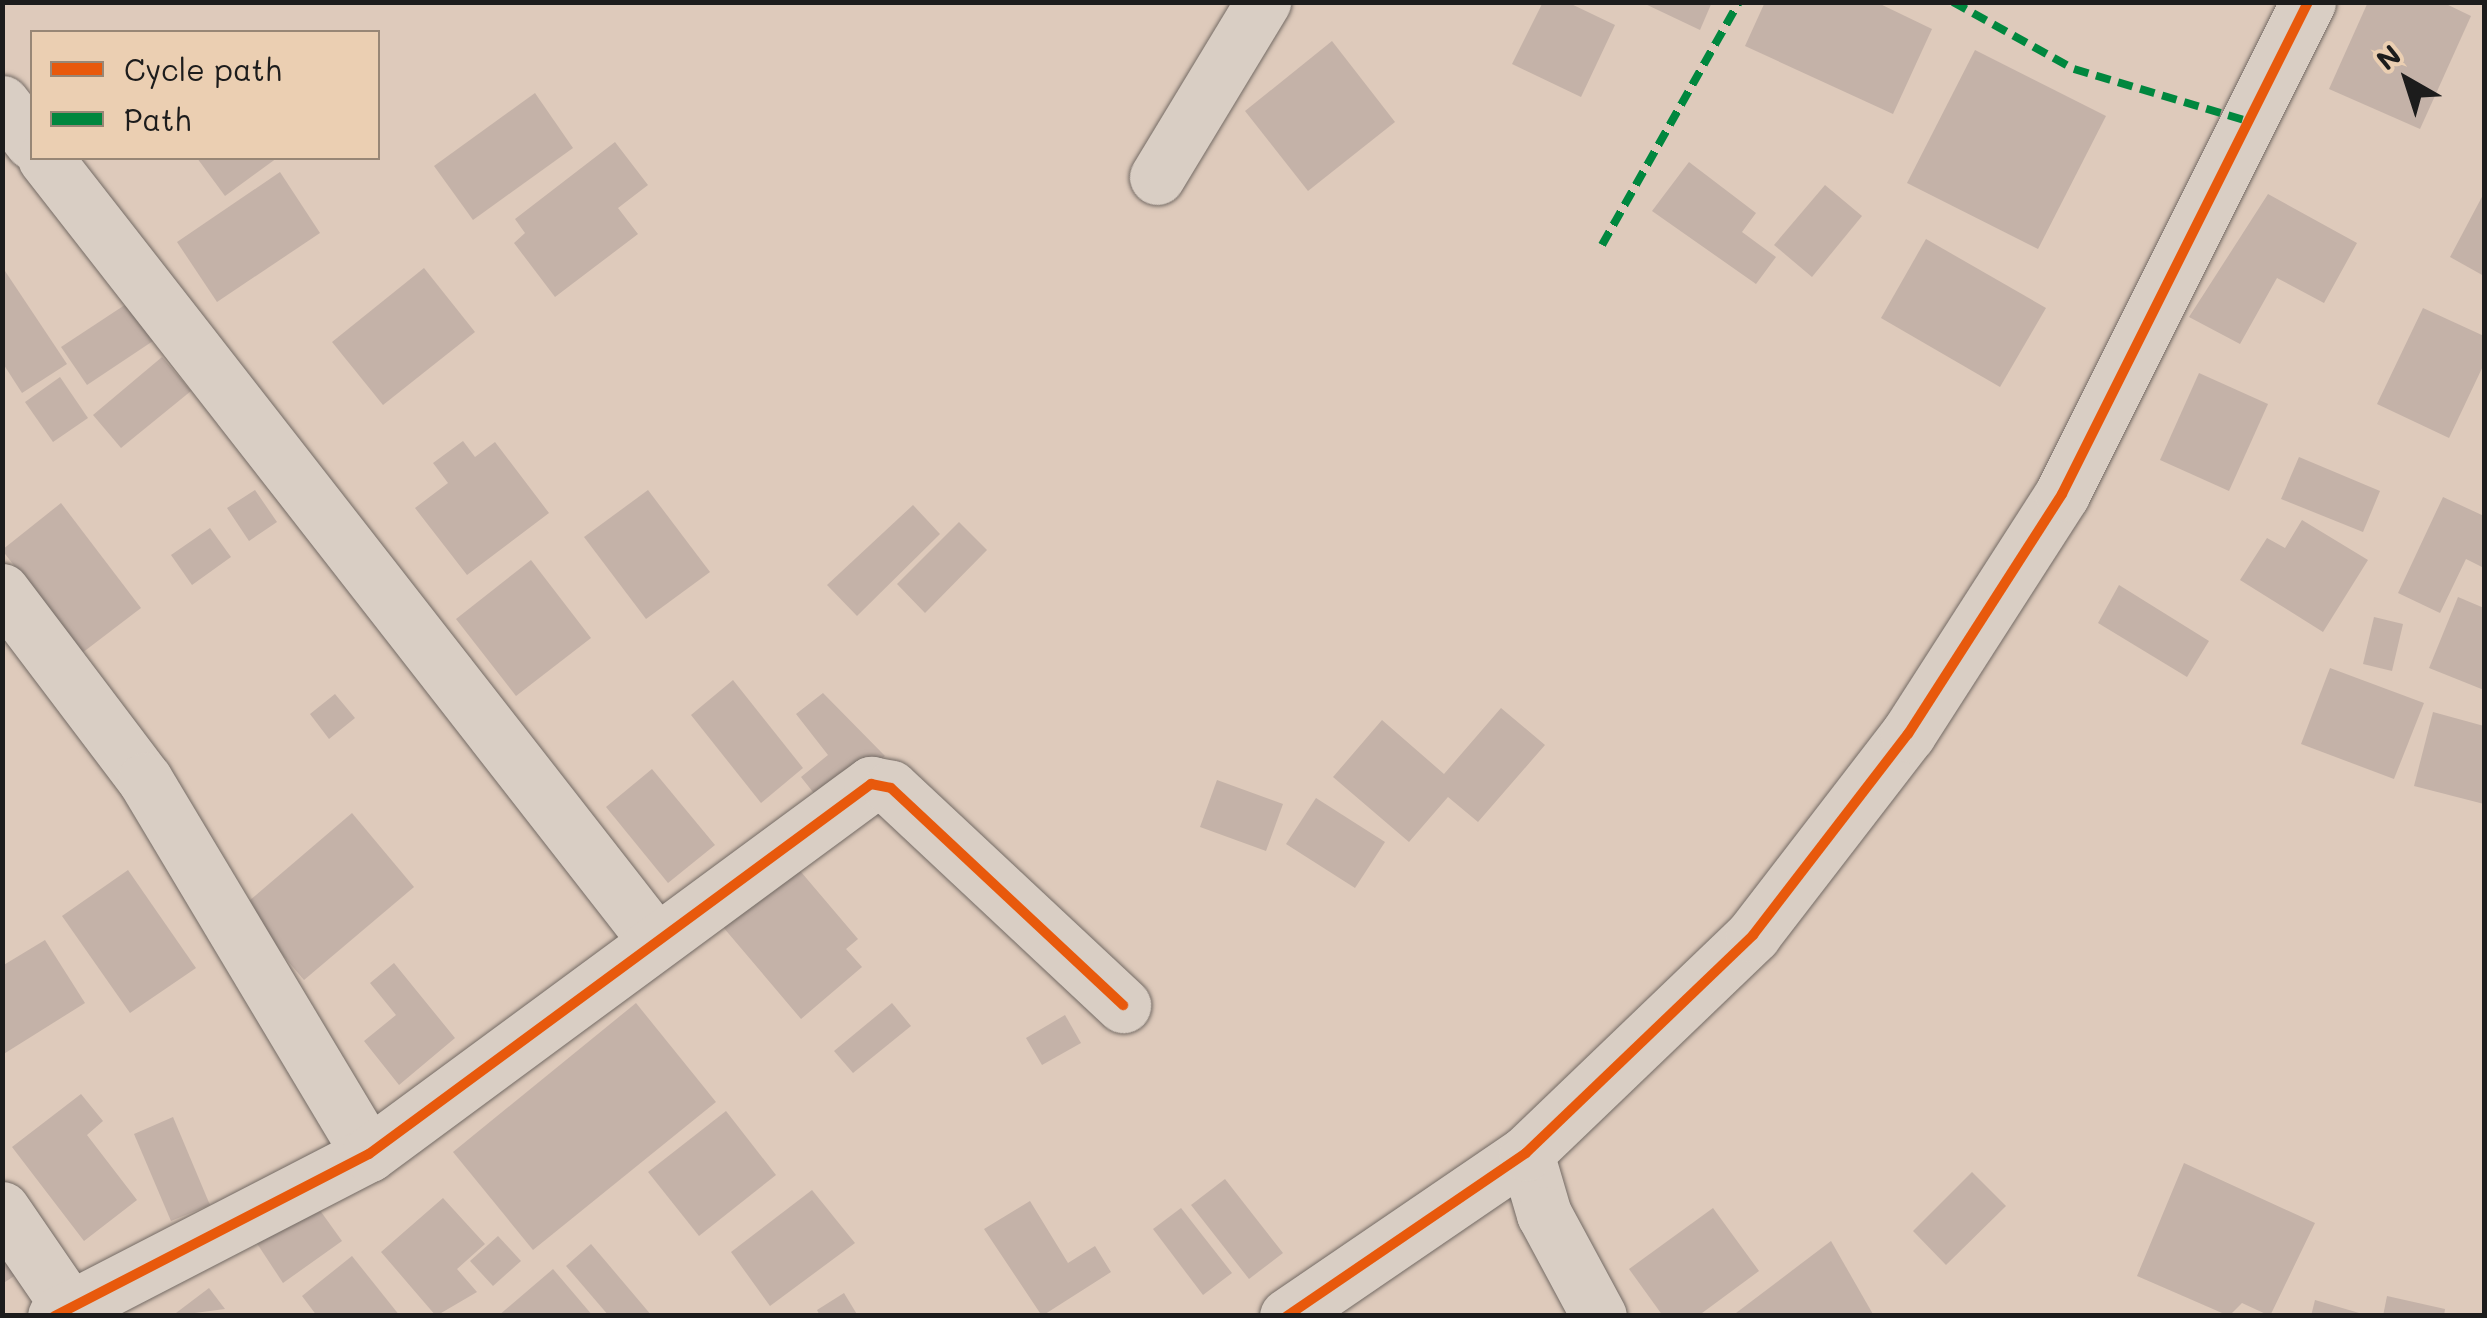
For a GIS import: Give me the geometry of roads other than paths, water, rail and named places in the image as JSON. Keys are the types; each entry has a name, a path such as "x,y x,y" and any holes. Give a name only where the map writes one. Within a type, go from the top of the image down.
{"street":[{"path":"1156,178 1264,2"},
{"path":"1287,1316 1526,1153 1753,935 1939,688 2062,494 2308,2"},
{"path":"2,103 30,139"},
{"path":"47,160 656,940"},
{"path":"2,592 145,780 369,1154"},
{"path":"2,1208 62,1311 369,1154 656,940 882,783 1123,1005"},
{"path":"1526,1153 1544,1214 1599,1316"}]}
